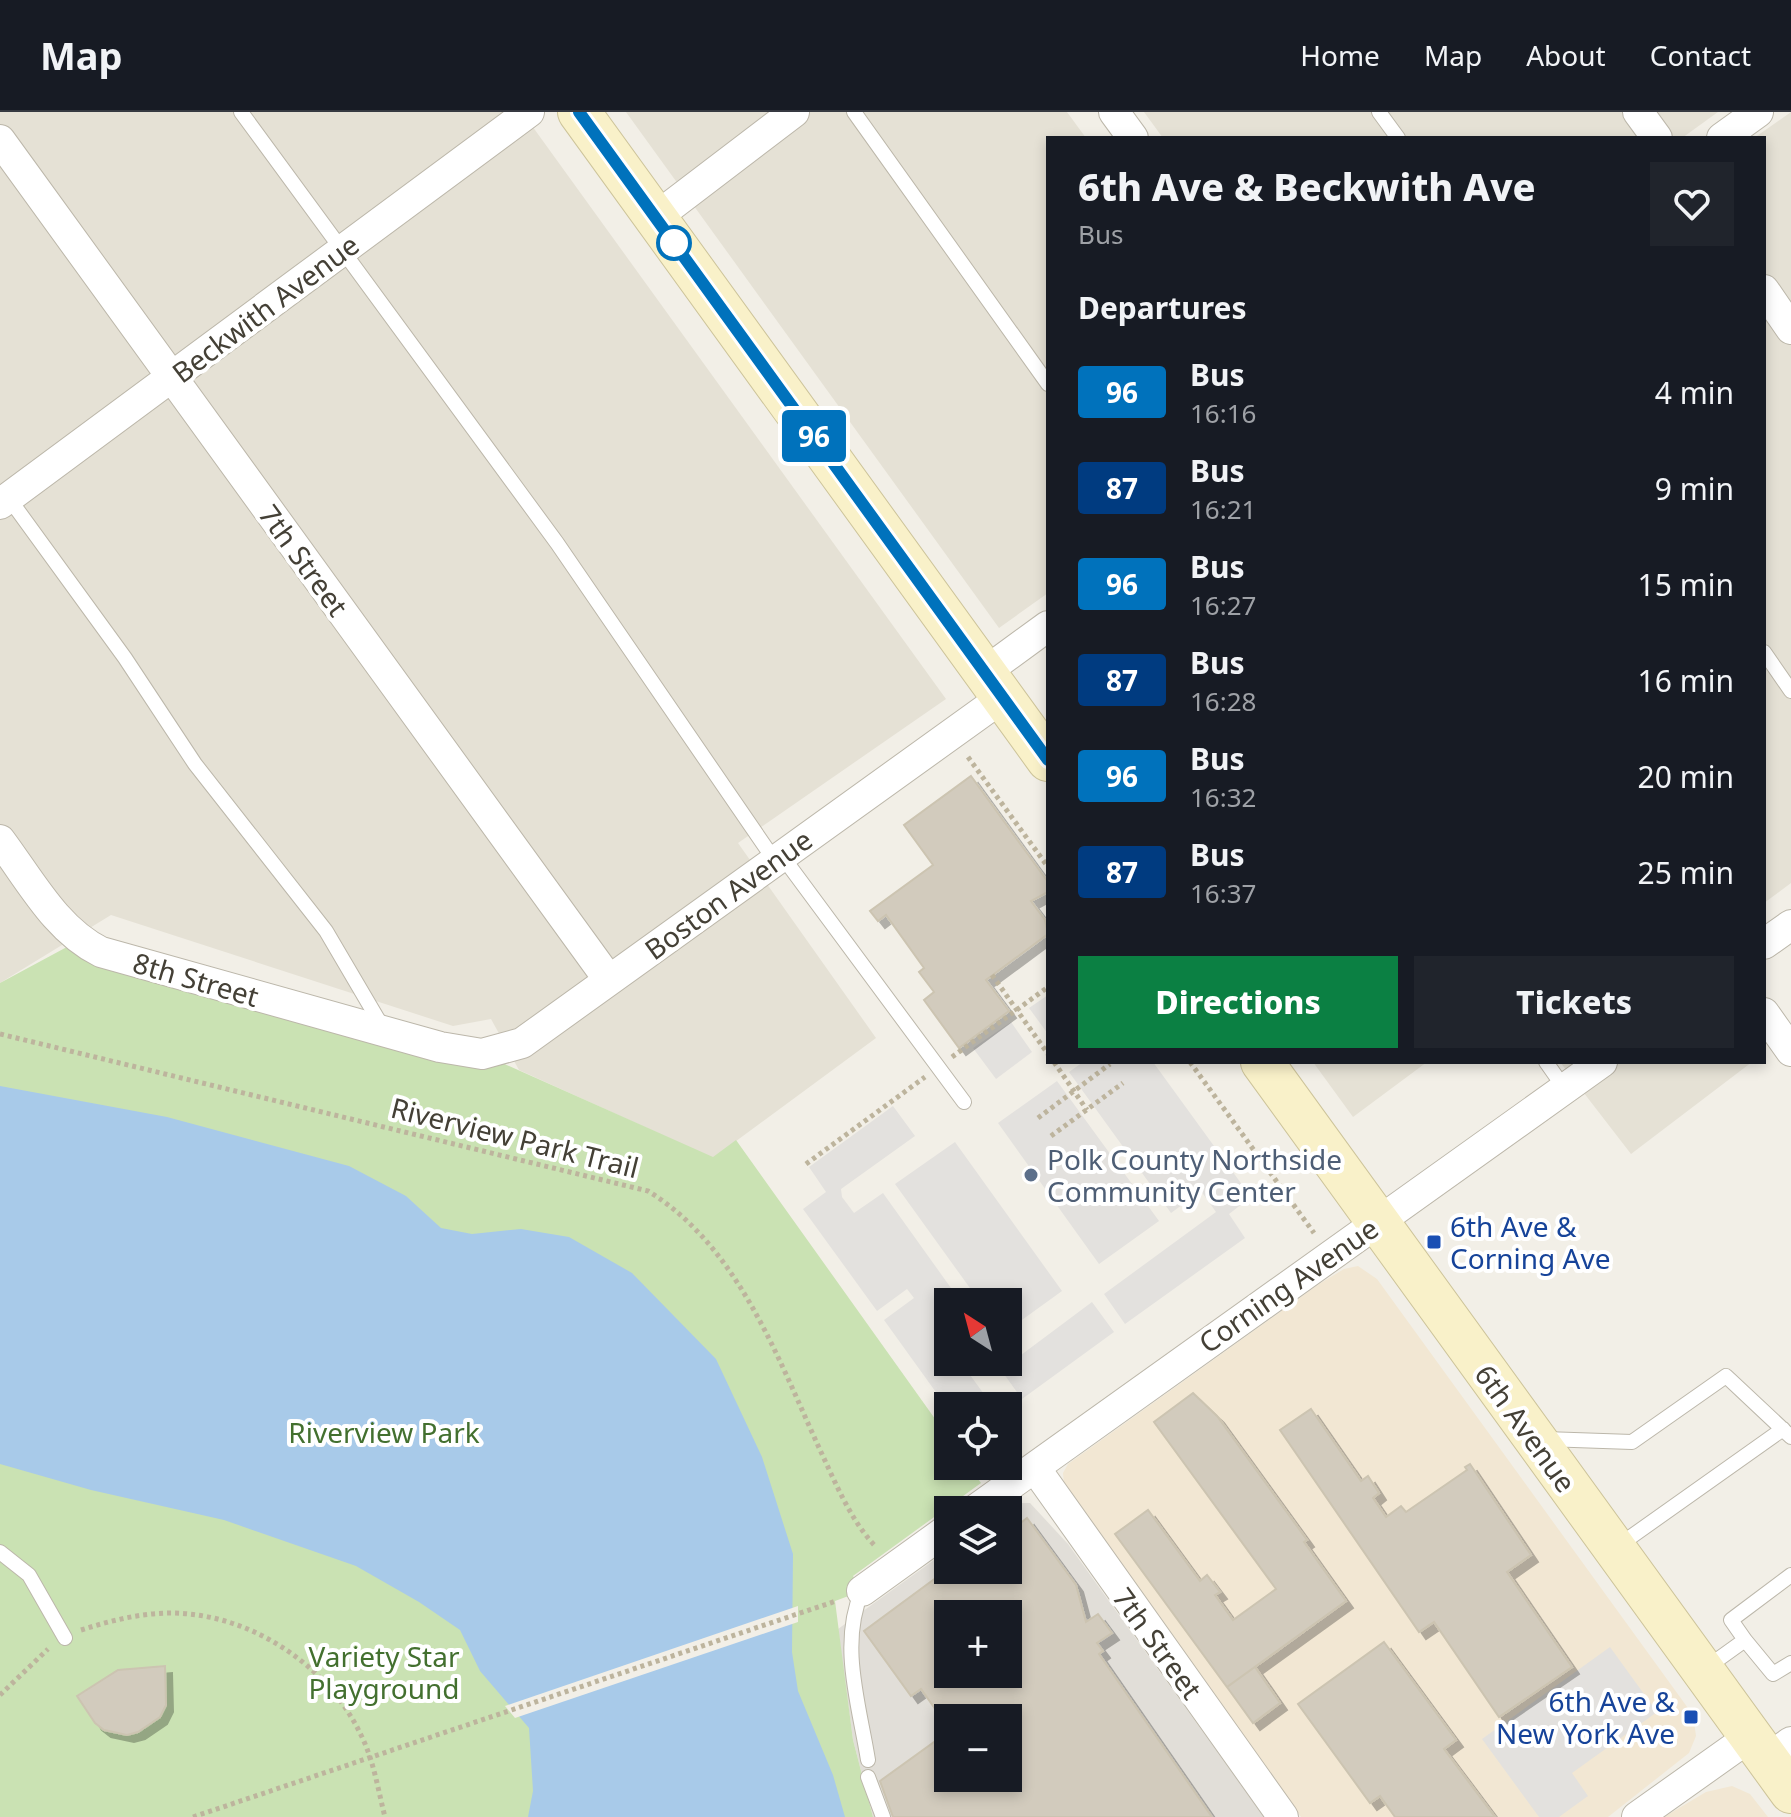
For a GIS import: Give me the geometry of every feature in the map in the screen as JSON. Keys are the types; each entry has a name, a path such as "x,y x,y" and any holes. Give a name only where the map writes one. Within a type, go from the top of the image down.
{"main road":[{"path":"579,112 1046,757"},
{"name":"6th Avenue","path":"1263,1064 1702,1671 1775,1758"}],"street":[{"name":"Beckwith Avenue","path":"3,496 171,377 529,112"},
{"path":"655,218 794,112"},
{"path":"1114,112 1132,136"},
{"path":"1638,112 1656,136"},
{"path":"1725,136 1758,112"},
{"name":"7th Street","path":"0,140 609,980"},
{"path":"1766,293 1791,329"},
{"name":"Boston Avenue","path":"440,1047 482,1054 522,1043 778,858 994,684 1046,628"},
{"name":"8th Street","path":"0,840 56,916 78,941 90,947 440,1047"},
{"path":"1766,943 1791,925"},
{"path":"1766,1016 1791,1051"},
{"name":"Corning Avenue","path":"995,1496 1599,1064"},
{"name":"7th Street","path":"1035,1468 1283,1817"},
{"path":"848,1596 934,1538"},
{"path":"1637,1817 1775,1758"}],"lane":[{"path":"241,112 557,543 778,858 964,1102"},
{"path":"854,112 1046,381"},
{"path":"1379,112 1397,136"},
{"path":"3,496 125,658 195,764 326,931 385,1032"},
{"path":"1766,655 1791,691"},
{"path":"1547,1064 1565,1089"},
{"path":"1533,1438 1632,1442 1726,1376 1787,1433 1614,1549"},
{"path":"0,1552 29,1575 65,1638"},
{"path":"1791,1575 1731,1620 1773,1674 1791,1663"},
{"path":"848,1596 853,1612 849,1638 868,1760"},
{"path":"1702,1671 1745,1640"},
{"path":"868,1777 883,1817"}],"path":[{"path":"967,756 1046,864"},
{"path":"992,975 1046,1051"},
{"name":"Riverview Park Trail","path":"0,1034 648,1191 664,1201 711,1248 751,1302 842,1498 877,1548"},
{"path":"1055,1064 1087,1110"},
{"path":"1038,1118 1110,1064"},
{"path":"1191,1064 1314,1233"},
{"path":"1051,1136 1123,1083"},
{"path":"193,1817 848,1596"},
{"path":"0,1695 42,1653 65,1638 94,1626 142,1614 190,1614 245,1628 282,1646 337,1694 370,1757 385,1817"}],"shaded area":[{"path":"0,112 522,112 946,699 738,843 876,1038 713,1158 519,1070 491,1019 453,1026 111,915 0,983"},
{"path":"626,112 1067,112 1085,136 1046,136 1046,594 999,628"},
{"path":"1144,112 1718,112 1685,136 1162,136"},
{"path":"1791,112 1791,883 1766,902 1766,136 1757,136"},
{"path":"1046,996 1046,1031 1029,1008"},
{"path":"1011,1022 1032,1052 996,1079 973,1048"},
{"path":"1080,1064 1154,1064 1251,1197 1229,1214 1245,1238 1125,1324 1104,1294 1216,1212 1201,1191 1171,1213 1069,1072"},
{"path":"1314,1064 1424,1064 1353,1117"},
{"path":"1562,1064 1749,1064 1631,1154"},
{"path":"1057,1081 1159,1221 1099,1264 998,1123"},
{"path":"893,1106 915,1136 841,1189 842,1197 854,1213 883,1193 951,1288 934,1288 934,1376 971,1376 982,1392 936,1392 884,1320 914,1298 907,1289 877,1311 803,1209 826,1192 809,1167"},
{"path":"955,1142 1062,1291 1022,1320 1022,1288 970,1288 895,1184"},
{"path":"1358,1266 1377,1279 1693,1715 1696,1736 1689,1753 1608,1817 1301,1817 1064,1484 1063,1473 1068,1464 1319,1284 1344,1269"},
{"path":"1092,1302 1114,1332 1022,1399 1022,1392 1017,1392 1005,1376 1022,1376 1022,1354"},
{"path":"1022,1503 1030,1503 1068,1544 1264,1817 873,1817 853,1740 838,1629 934,1560 934,1584 1022,1584"},
{"path":"1610,1647 1657,1712 1572,1773 1588,1796 1559,1817 1539,1817 1482,1739"},
{"path":"1732,1786 1750,1794 1768,1817 1664,1817 1706,1792"}],"green space":[{"name":"Riverview Park","path":"78,941 482,1054 713,1157 736,1140 934,1417 934,1480 979,1480 981,1483 963,1496 934,1496 934,1517 853,1576 862,1591 835,1601 853,1740 873,1817 0,1817 0,983"}],"water":[{"path":"0,1086 167,1117 349,1166 406,1196 441,1228 472,1234 521,1229 569,1237 632,1273 716,1359 762,1457 793,1554 792,1652 798,1691 833,1775 845,1817 528,1817 533,1791 529,1728 480,1671 460,1630 419,1602 356,1566 224,1520 91,1490 0,1464"}],"pier":[{"path":"798,1606 798,1622 515,1718 505,1706"}],"building":[{"path":"971,776 1046,879 1046,893 1031,901 1045,920 1046,935 986,980 1009,1011 959,1048 924,1000 934,992 919,972 924,968 886,915 878,921 870,911 933,865 904,825"},
{"path":"1193,1393 1217,1416 1307,1540 1304,1542 1346,1601 1227,1687 1115,1534 1148,1510 1200,1581 1207,1575 1220,1592 1215,1595 1233,1620 1276,1589 1154,1422"},
{"path":"1311,1409 1361,1481 1368,1476 1379,1493 1373,1498 1386,1517 1401,1506 1406,1512 1467,1470 1465,1467 1470,1464 1531,1555 1507,1572 1572,1667 1499,1717 1434,1622 1419,1632 1280,1430"},
{"path":"1027,1518 1076,1585 1086,1622 1098,1614 1112,1633 1097,1643 1103,1651 1099,1654 1212,1817 893,1817 880,1781 934,1742 934,1792 1022,1792 1022,1704 934,1704 934,1707 921,1689 911,1696 864,1631 934,1579 934,1584 1022,1584 1022,1522"},
{"path":"1384,1642 1456,1740 1444,1749 1495,1817 1395,1817 1380,1796 1370,1803 1298,1704"},
{"path":"165,1666 166,1705 160,1717 138,1732 127,1735 104,1730 95,1723 77,1696 118,1670"},
{"path":"1255,1667 1280,1703 1253,1723 1227,1687"}],"bus line":[{"name":"96","path":"579,112 1046,757"}],"place":[{"name":"Polk County Northside Community Center","path":"1031,1175"},
{"name":"6th Ave & Corning Ave","path":"1434,1242"},
{"name":"6th Ave & New York Ave","path":"1691,1717"}],"park label":[{"name":"Variety Star Playground","path":"384,1672"}]}
